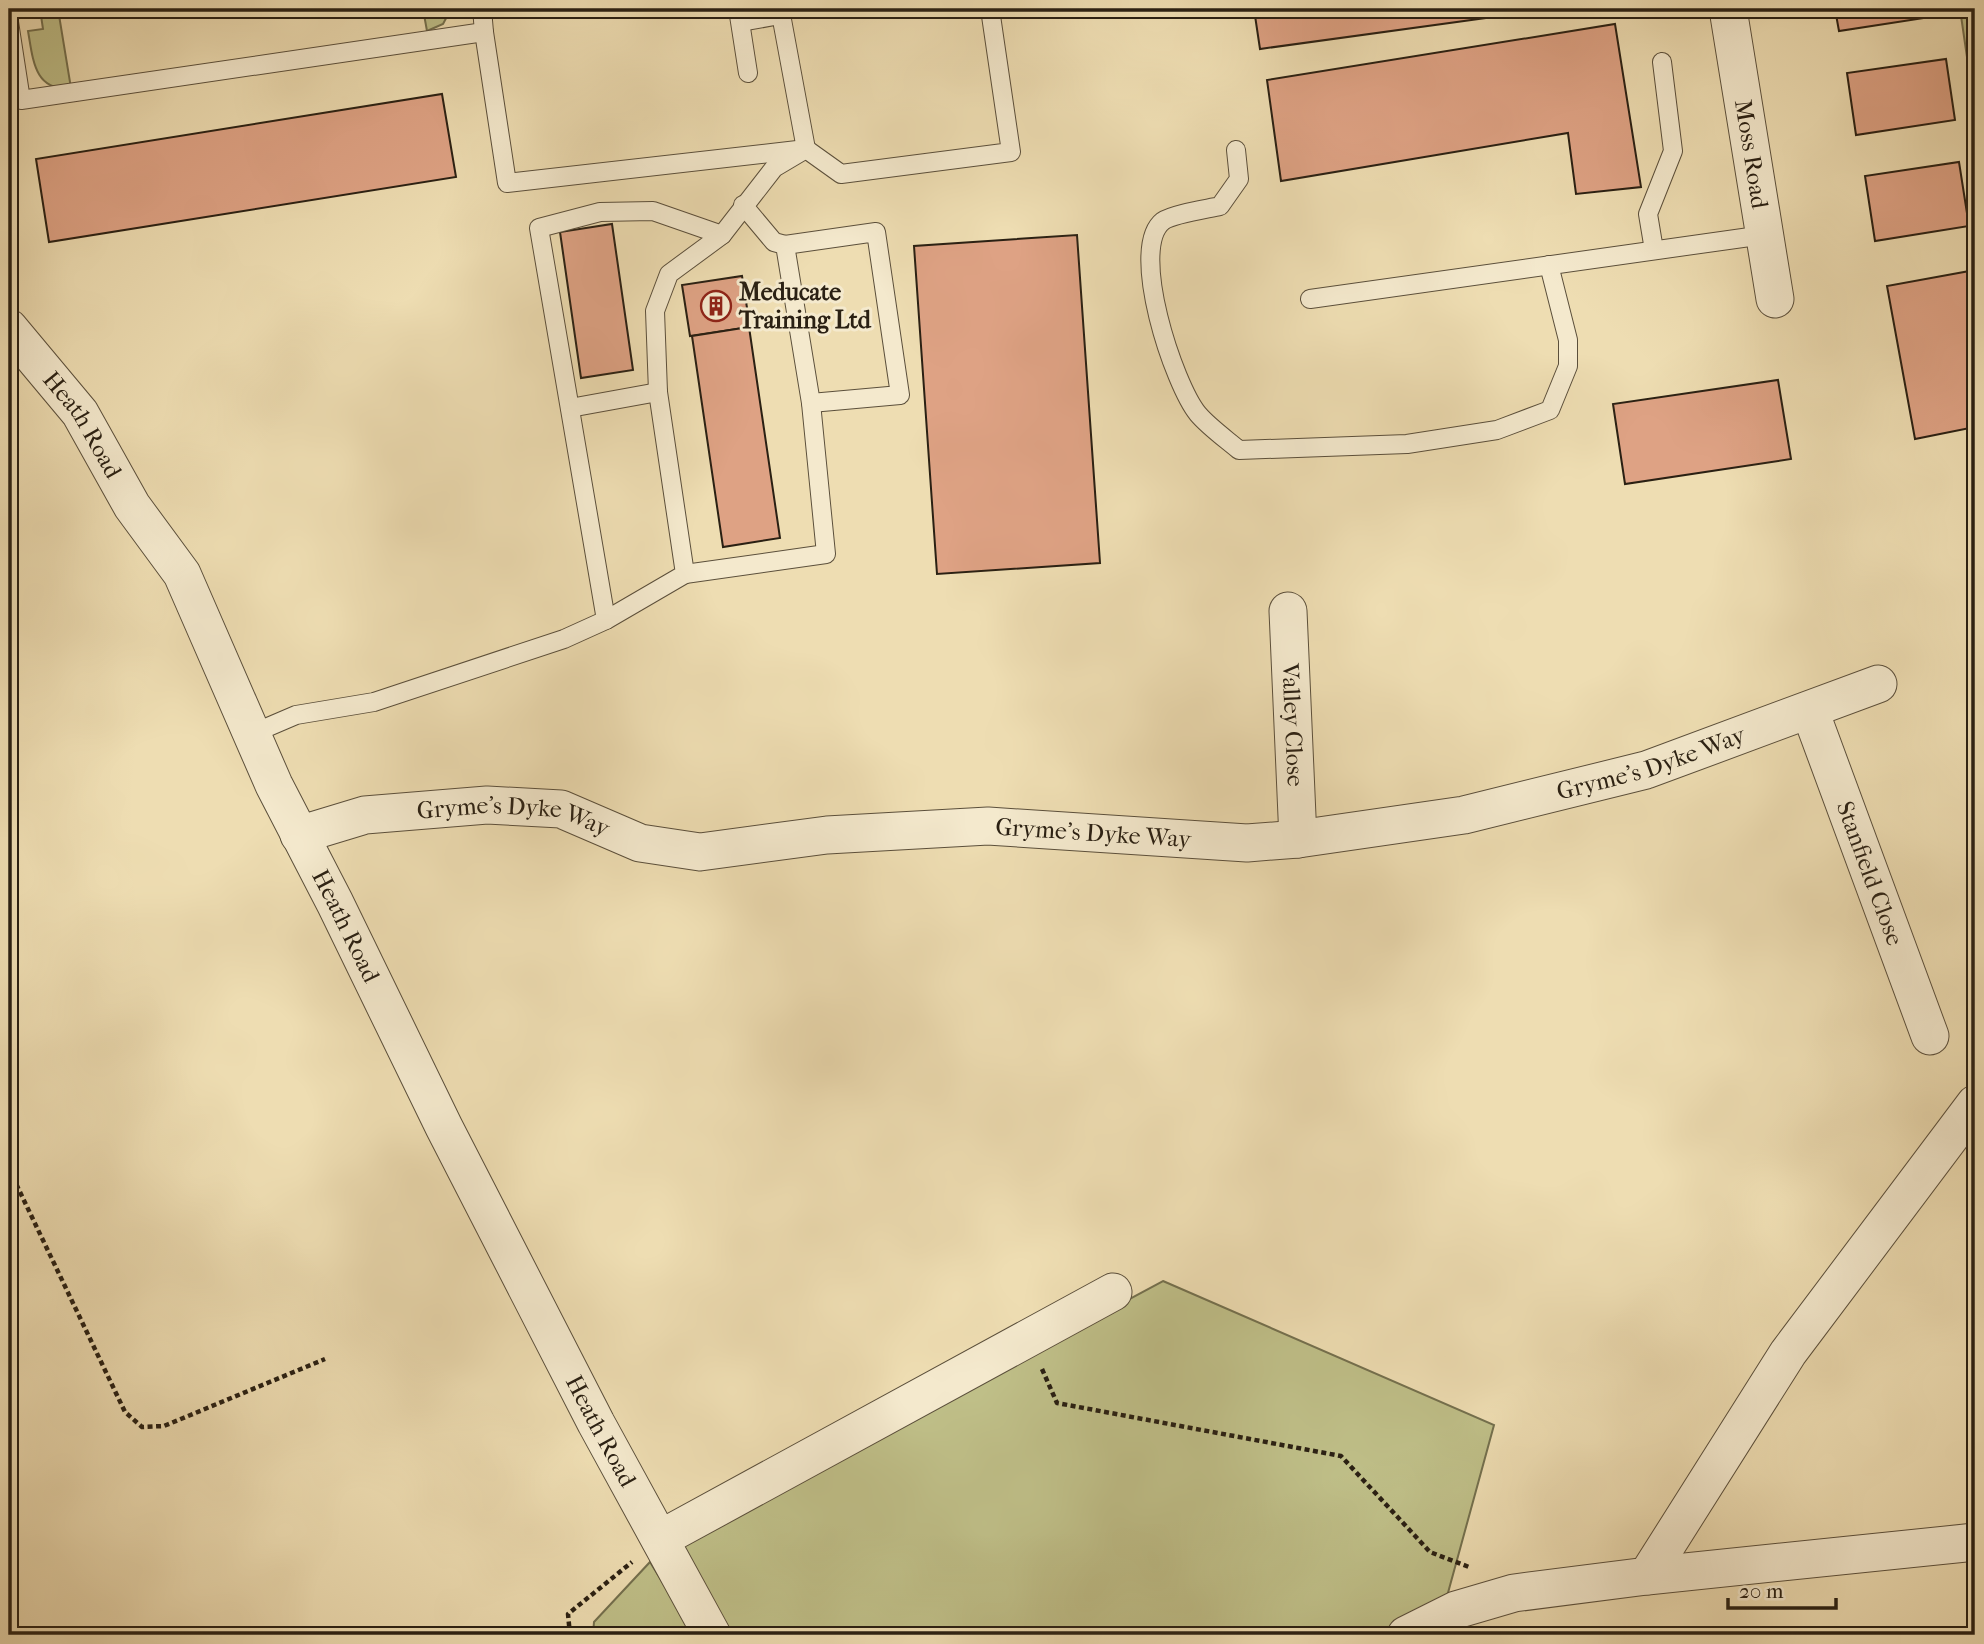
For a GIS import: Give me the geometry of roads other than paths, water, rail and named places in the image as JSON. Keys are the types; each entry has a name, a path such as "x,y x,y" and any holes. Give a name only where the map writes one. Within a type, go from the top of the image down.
{"street":[{"name":"Moss Road","path":"1728,9 1775,299"},
{"name":"Heath Road","path":"9,328 80,413 132,506 182,575 299,835 335,903 444,1128 712,1635"},
{"name":"Valley Close","path":"1288,611 1298,839"},
{"name":"Gryme's Dyke Way","path":"299,835 365,815 486,805 561,809 640,843 700,852 827,835 988,826 1247,843 1298,839 1464,815 1633,774 1878,684"},
{"name":"Stanfield Close","path":"1810,711 1930,1036"},
{"path":"1647,1576 1788,1353 1975,1104"},
{"path":"660,1539 1113,1292"},
{"path":"1406,1635 1456,1610 1529,1591 1975,1542"}],"lane":[{"path":"482,9 507,183 806,149 841,174 1011,152 990,9"},
{"path":"748,73 739,15 780,12 806,149"},
{"path":"9,22 22,100 484,32"},
{"path":"1654,250 1648,214 1673,151 1661,62"},
{"path":"685,574 658,392 654,311 669,274 722,235 774,168 806,149"},
{"path":"1236,150 1239,179 1220,206 1164,220 1151,237 1153,288 1170,362 1197,414 1238,450 1407,444 1497,430 1550,410 1568,366 1568,340 1549,265"},
{"path":"743,205 774,242 785,245 876,232 900,395 811,403"},
{"path":"606,620 539,228 600,212 653,211 722,235"},
{"path":"1310,299 1764,234"},
{"path":"254,733 296,715 374,702 564,639 606,620 685,574 826,554 811,403 785,245"},
{"path":"570,408 658,392"}],"place":[{"name":"Meducate Training Ltd","path":"716,306"}]}
